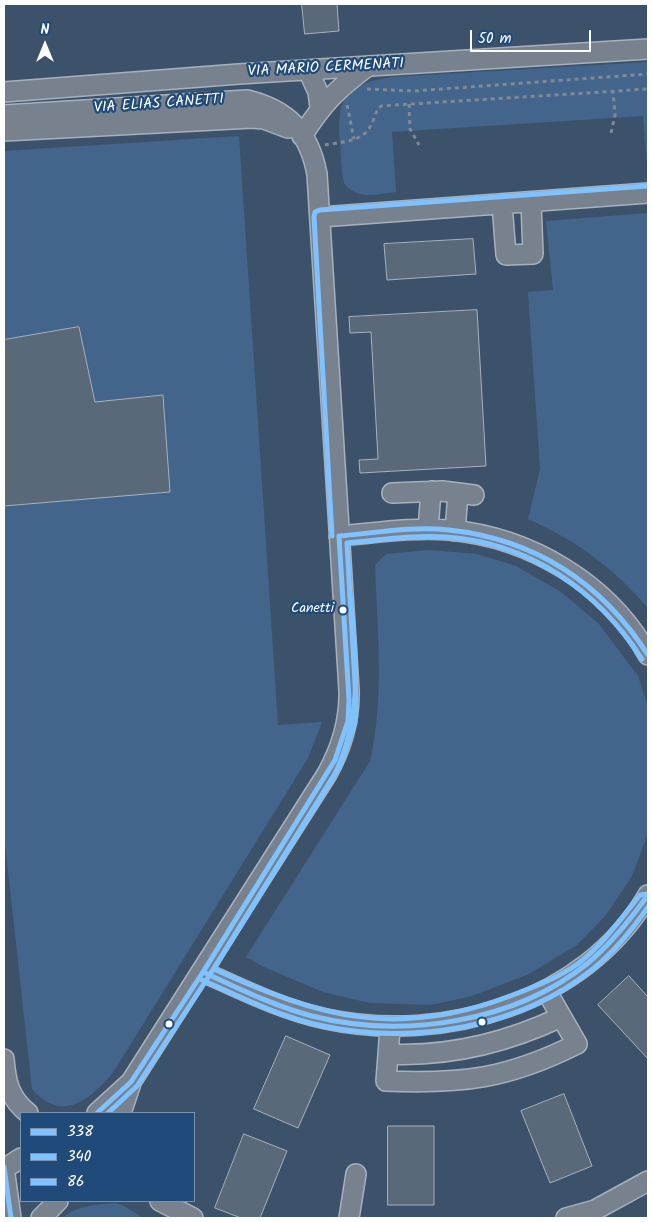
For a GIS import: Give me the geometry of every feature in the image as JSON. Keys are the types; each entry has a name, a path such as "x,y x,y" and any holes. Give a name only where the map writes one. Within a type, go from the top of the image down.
{"street":[{"name":"VIA MARIO CERMENATI","path":"4,92 277,72 648,49"},
{"path":"305,142 320,108 339,87 368,66"},
{"path":"308,70 318,92 320,108"},
{"path":"247,100 277,72"},
{"name":"VIA ELIAS CANETTI","path":"4,131 247,100 273,108 288,117 305,142 317,174 349,700 348,721 341,746 327,774 203,972 131,1082"},
{"name":"VIA ELIAS CANETTI","path":"4,115 264,119 280,124 305,142"},
{"path":"321,217 648,194"},
{"path":"502,204 506,255 533,254 531,202"},
{"path":"428,529 431,491"},
{"path":"392,493 431,491 466,494 455,531"},
{"path":"339,536 428,529 455,531 508,541 560,566 594,590 630,627 648,655"},
{"path":"203,972 271,1002 304,1014 342,1022 390,1028 428,1026 500,1009 568,979 618,936 647,899"},
{"path":"390,1028 386,1080 443,1081 505,1074 541,1062 577,1044 546,990"},
{"path":"388,1054 433,1053 471,1049 527,1033 561,1017"},
{"path":"4,1059 6,1081 11,1096 27,1112"},
{"path":"98,1112 131,1082"},
{"path":"121,1112 131,1082"},
{"path":"4,1168 20,1159"},
{"path":"4,1168 20,1174"},
{"path":"4,1168 11,1218"},
{"path":"348,1218 356,1174"},
{"path":"566,1218 595,1210 648,1181"},
{"path":"41,1218 57,1202"},
{"path":"162,1202 193,1218"}],"path":[{"path":"360,90 373,88 414,91 648,74"},
{"path":"305,142 354,139 366,134 371,125 374,112 381,106 648,89"},
{"path":"611,133 615,115 613,91"},
{"path":"347,104 354,139"},
{"path":"409,104 410,129 419,145"}],"shaded area":[{"path":"648,62 648,176 643,116 392,132 396,192 375,195 361,194 349,189 344,183 339,126 340,113 348,95 354,89 364,84 391,77"},
{"path":"239,136 278,725 322,722 308,758 114,1071 96,1091 76,1104 54,1105 43,1099 32,1089 4,835 4,506 169,492 163,395 95,402 79,327 4,340 4,151"},
{"path":"648,213 648,608 621,580 593,556 579,546 528,519 540,469 528,292 553,290 546,221"},
{"path":"429,550 477,554 516,566 561,592 599,624 638,676 648,706 648,833 632,876 606,915 577,945 529,974 472,996 431,1005 370,1003 323,992 264,967 246,957 370,761 375,737 379,688 375,565 386,554"},
{"path":"115,1203 139,1215 139,1218 63,1218 74,1210 94,1205"}],"building":[{"path":"302,4 337,4 339,31 305,34"},
{"path":"473,239 476,274 387,280 384,244"},
{"path":"477,310 486,466 360,473 359,460 378,459 371,332 350,333 349,317"},
{"path":"79,327 95,402 163,395 170,492 4,506 4,340"},
{"path":"629,976 648,997 648,1059 598,1005"},
{"path":"286,1036 330,1055 298,1128 254,1109"},
{"path":"564,1094 592,1166 550,1183 521,1111"},
{"path":"388,1126 434,1126 434,1205 388,1205"},
{"path":"244,1134 287,1151 260,1218 241,1218 215,1208"}],"transit line":[{"name":"86","path":"332,536 315,212 320,210 647,186"},
{"name":"338","path":"339,536 408,529 435,529 480,535 510,543 564,569 587,586 610,606 630,629 648,655"},
{"name":"338","path":"98,1112 131,1082 203,972 335,760 348,721 349,700 339,536"},
{"name":"340","path":"109,1112 137,1086 209,976 341,764 355,723 356,700 347,543 409,537 446,537 477,541 506,549 533,560 559,574 582,592 624,634 642,659"},
{"name":"86","path":"350,594 355,688 350,733 343,755 333,778 214,969 289,1000 324,1010 359,1017 394,1019 431,1017 469,1009 510,996 537,986 563,973 579,963 596,948 640,895 648,894"},
{"name":"338","path":"203,972 284,1007 312,1016 347,1023 383,1026 456,1021 492,1012 526,1000 559,983 588,963 605,947 648,895"},
{"name":"340","path":"200,979 276,1012 323,1026 357,1031 393,1033 429,1032 464,1027 499,1018 533,1005 564,989 593,969 609,955 648,907"},
{"name":"338","path":"4,1167 11,1218"}],"place":[{"name":"Canetti","path":"343,610"}]}
